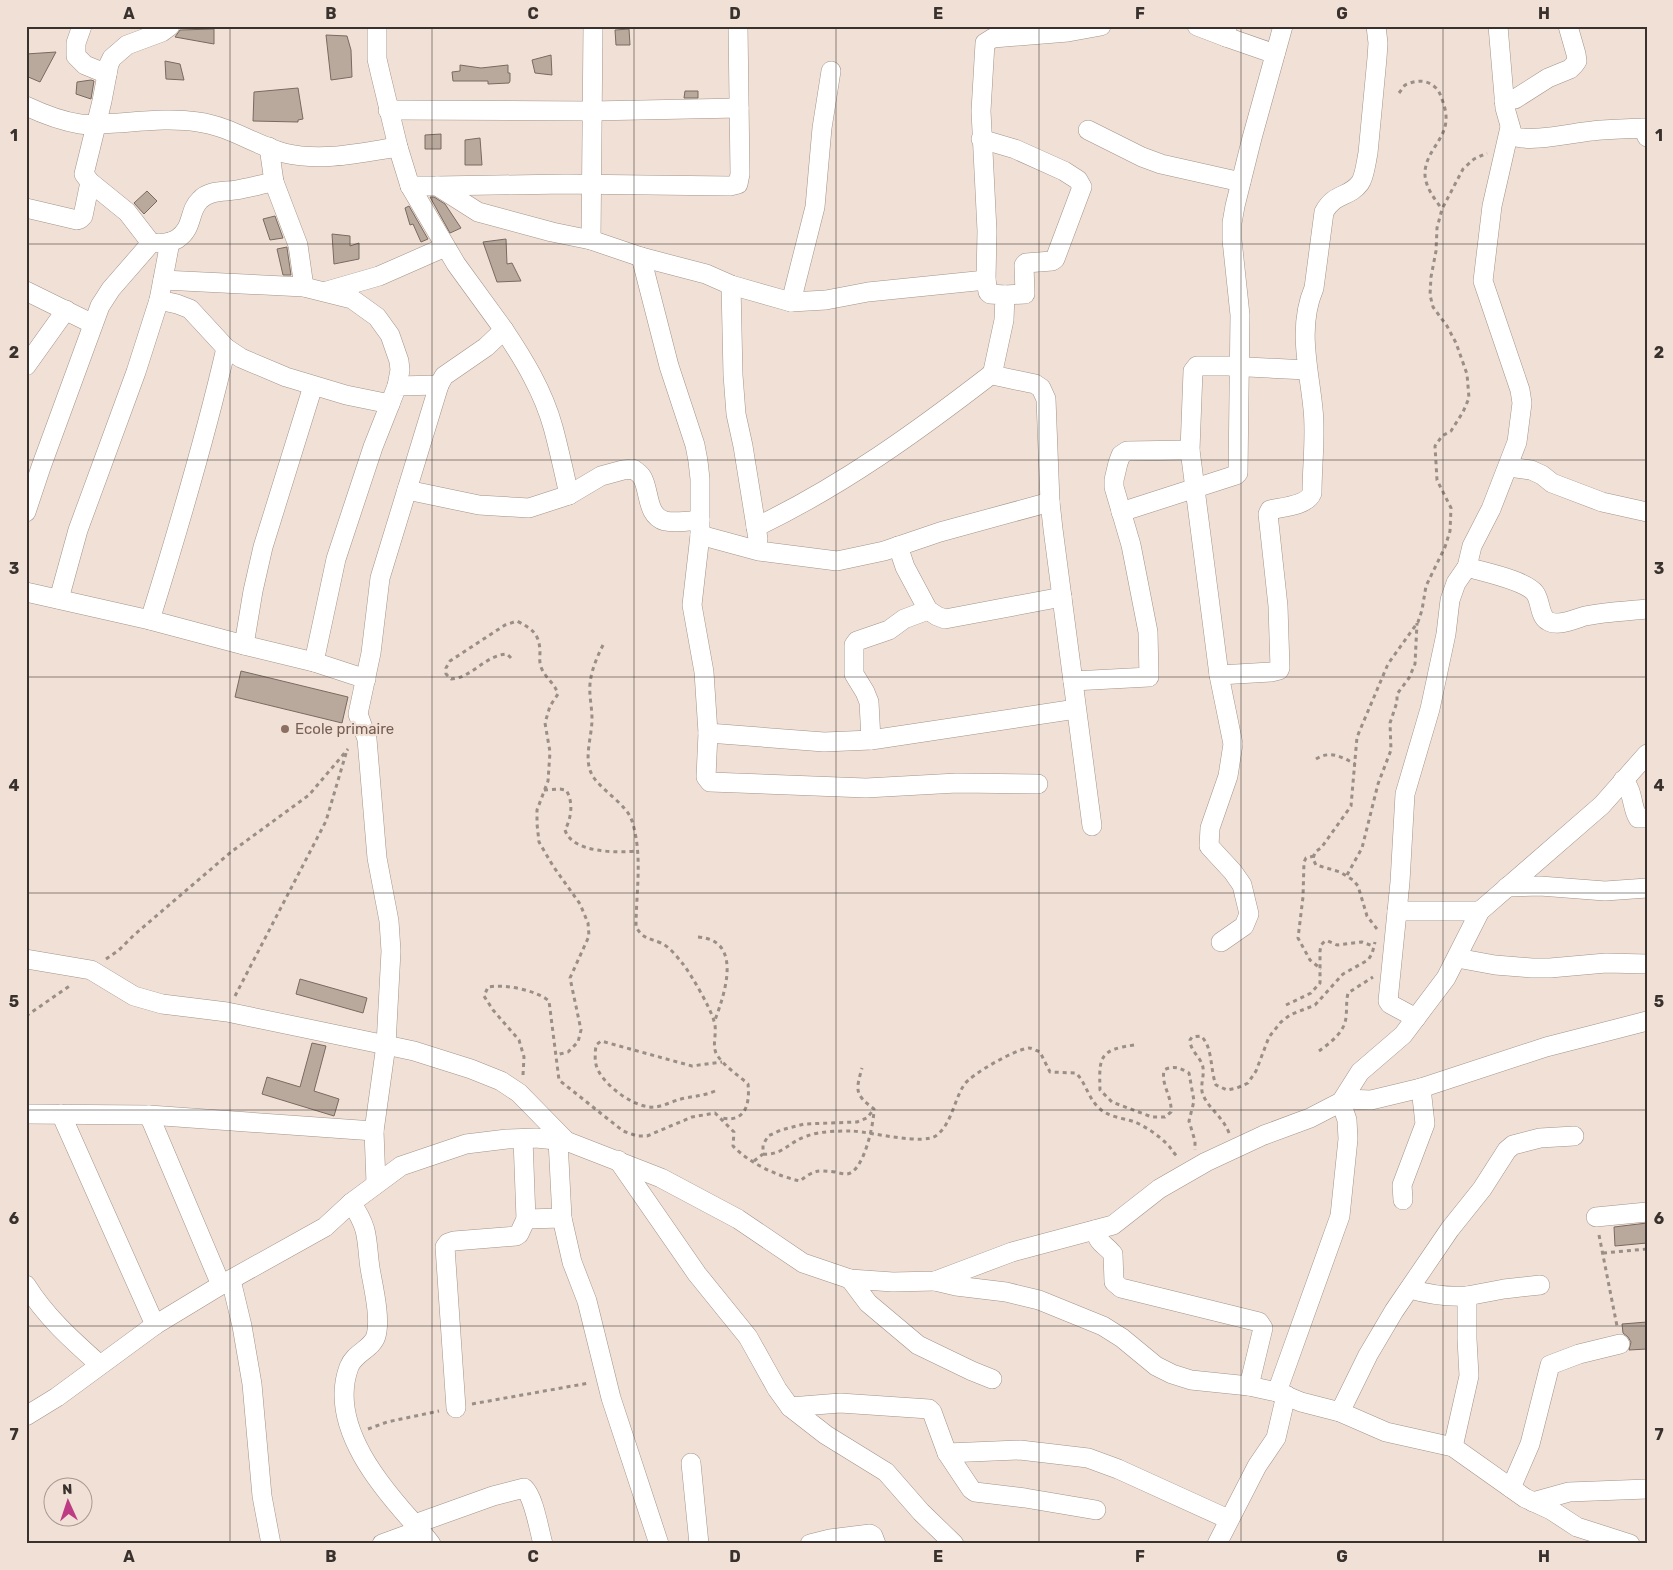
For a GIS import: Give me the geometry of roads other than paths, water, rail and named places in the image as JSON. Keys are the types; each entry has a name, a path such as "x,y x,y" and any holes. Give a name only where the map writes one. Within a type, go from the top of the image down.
{"street":[{"path":"82,26 74,52 76,56 85,64 107,74"},
{"path":"170,26 162,32 128,45 112,58 84,177 127,212 151,243 162,244 170,242 183,234 188,228 198,200 203,197 216,192 274,182"},
{"path":"377,26 377,58 388,110 410,186 456,264 521,355 545,403 553,426 569,495"},
{"path":"591,240 590,184 593,26"},
{"path":"410,186 590,184 730,186 738,184 740,174 738,26"},
{"path":"981,139 1015,149 1064,171 1078,180 1082,187 1054,260 1024,264 1025,294 1005,295 988,293 986,280 987,231 981,139 984,43 993,38 1068,32 1101,26"},
{"path":"1197,26 1226,32 1275,54"},
{"path":"1121,512 1238,473 1240,315 1232,240 1235,206 1283,26"},
{"path":"1219,675 1271,672 1280,668 1278,606 1268,514 1270,510 1304,502 1310,498 1312,493 1313,410 1304,328 1309,298 1314,288 1324,212 1329,203 1352,190 1360,183 1366,161 1378,58 1376,26"},
{"path":"1416,1018 1390,1004 1388,1001 1397,910 1405,794 1430,709 1446,634 1450,600 1456,583 1467,568 1472,546 1491,509 1509,467 1521,426 1522,403 1520,390 1483,281 1492,206 1509,135 1504,101 1498,26"},
{"path":"1504,101 1515,99 1548,78 1570,69 1574,65 1577,61 1576,54 1568,26"},
{"path":"791,302 815,207 822,128 831,71"},
{"path":"26,106 54,118 80,124 96,125 174,119 201,122 234,132 283,152 319,158 398,147"},
{"path":"388,110 592,111 739,108"},
{"path":"1088,130 1161,164 1241,182"},
{"path":"1509,135 1521,139 1593,131 1646,131"},
{"path":"269,147 274,182 298,245 304,287"},
{"path":"26,208 77,220 80,219 83,216 90,182"},
{"path":"437,186 478,212 552,232 591,240 641,257 706,274 730,285 791,302 818,301 868,292 986,280"},
{"path":"59,600 78,530 136,372 159,300 170,242"},
{"path":"26,512 100,306 111,289 151,243"},
{"path":"326,292 380,276 445,247"},
{"path":"641,257 669,366 695,445 700,479 700,527 692,606 704,672 708,733 706,777 710,782 866,788 957,783 1038,784"},
{"path":"163,280 304,287 326,292 352,299 384,325 390,335 399,360 400,370 397,386 383,418 336,559 314,662"},
{"path":"730,285 736,414 743,446 759,551"},
{"path":"26,291 93,324"},
{"path":"993,373 1004,320 1005,295"},
{"path":"159,300 190,309 226,348 241,358 286,378 346,395 390,404"},
{"path":"26,366 66,310"},
{"path":"376,1183 374,1131 386,1044 391,951 389,921 377,858 367,739 358,714 371,653 380,578 438,385 444,376 486,347 504,330"},
{"path":"150,620 171,554 215,399 226,348"},
{"path":"1221,942 1244,926 1249,914 1242,885 1233,872 1209,846 1210,828 1228,776 1233,744 1219,675 1190,450 1194,368 1197,366 1308,370"},
{"path":"756,527 790,511 877,458 942,413 993,373"},
{"path":"993,373 997,376 1035,384 1041,388 1046,399 1050,502 1092,826"},
{"path":"397,386 438,385"},
{"path":"244,646 253,591 263,547 313,386"},
{"path":"1073,681 1149,677 1148,632 1131,545 1114,480 1118,463 1123,453 1127,451 1190,450"},
{"path":"1509,467 1531,470 1542,475 1552,483 1602,502 1647,512"},
{"path":"407,490 479,505 529,508 569,495 601,476 634,469 642,477 650,504 657,518 664,521 700,527 759,551 837,561 867,556 940,532 1050,502"},
{"path":"898,546 905,567 928,610 945,619 1062,597"},
{"path":"1467,568 1514,581 1527,587 1535,593 1545,620 1550,622 1563,622 1586,616 1647,609"},
{"path":"26,592 150,620 244,646 314,662 366,679"},
{"path":"871,740 869,702 854,674 854,645 857,641 889,630 904,619 928,610"},
{"path":"708,733 824,742 871,740 1076,709"},
{"path":"1217,1544 1228,1519 1257,1466 1276,1438 1281,1394 1340,1216 1348,1139 1347,1120 1342,1101 1360,1072 1403,1035 1446,978 1480,911 1602,805 1647,754"},
{"path":"1623,780 1630,790 1636,815 1638,818 1647,818"},
{"path":"1507,887 1540,886 1604,891 1647,888"},
{"path":"1397,910 1480,911"},
{"path":"1457,958 1496,965 1532,968 1606,963 1647,964"},
{"path":"26,959 91,970 134,996 162,1004 227,1012 414,1051 471,1069 501,1081 519,1093 562,1140 562,1218 572,1262 587,1301 628,1451 659,1544"},
{"path":"935,1281 1012,1252 1114,1225 1159,1189 1206,1162 1264,1135 1310,1118 1342,1101 1371,1100 1421,1088 1546,1047 1647,1021"},
{"path":"1403,1200 1402,1185 1424,1124 1421,1088"},
{"path":"26,1114 149,1115 374,1131"},
{"path":"62,1114 155,1325"},
{"path":"149,1115 226,1282 242,1326 252,1384 262,1496 271,1544"},
{"path":"1340,1412 1368,1355 1394,1310 1450,1229 1482,1189 1507,1150 1513,1145 1540,1138 1574,1136"},
{"path":"456,1408 445,1247 448,1243 461,1240 516,1236 519,1234 526,1219 522,1139"},
{"path":"26,1416 57,1397 155,1325 226,1282 325,1227 351,1203 401,1166 460,1146 522,1139 562,1140 661,1178 738,1219 803,1263 850,1279 893,1282 935,1281 956,1286 1006,1292 1039,1300 1103,1326 1122,1338 1156,1366 1172,1374 1191,1380 1249,1386 1281,1394 1301,1402 1340,1412 1386,1432 1453,1447 1511,1488 1577,1527 1630,1544"},
{"path":"618,1160 697,1274 748,1337 777,1389 790,1407 826,1435 886,1472 921,1512 954,1544"},
{"path":"351,1203 360,1217 365,1230 376,1309 376,1335 373,1341 353,1359 348,1367 344,1406 353,1433 374,1475 422,1533"},
{"path":"1598,1226 1647,1212"},
{"path":"526,1219 562,1218"},
{"path":"1095,1230 1097,1238 1102,1245 1113,1254 1114,1282 1121,1288 1262,1324 1263,1328 1249,1386"},
{"path":"850,1279 868,1303 918,1345 992,1379"},
{"path":"26,1285 52,1322 100,1365"},
{"path":"1410,1289 1430,1295 1447,1297 1468,1296 1504,1288 1540,1285"},
{"path":"1453,1447 1469,1376 1467,1339 1468,1296"},
{"path":"1511,1488 1530,1444 1550,1365 1579,1354 1620,1344"},
{"path":"790,1407 840,1403 926,1408 932,1412 947,1453 975,1492 1096,1510"},
{"path":"947,1453 1020,1450 1088,1458 1118,1469 1228,1519"},
{"path":"691,1463 699,1544"},
{"path":"382,1544 422,1533 477,1501 524,1488 531,1501 543,1544"},
{"path":"1533,1502 1569,1492 1647,1489"},
{"path":"810,1544 830,1539 870,1534 873,1536 876,1544"}],"place":[{"name":"Ecole primaire","path":"285,729"}]}
